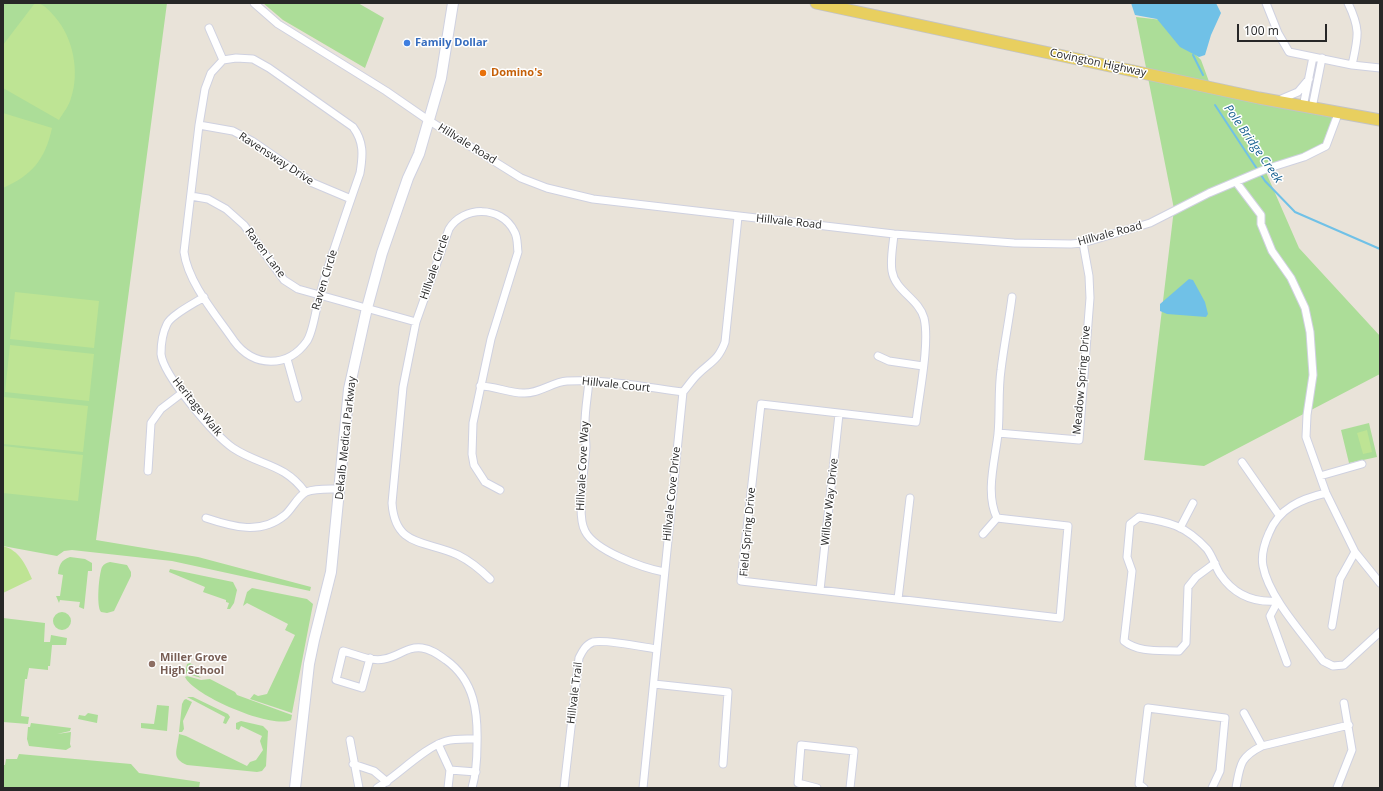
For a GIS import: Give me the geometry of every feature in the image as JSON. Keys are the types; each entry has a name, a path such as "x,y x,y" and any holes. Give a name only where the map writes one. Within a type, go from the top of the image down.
{"main road":[{"name":"Dekalb Medical Parkway","path":"295,788 309,664 331,572 349,389 367,308 382,253 408,178 419,154 441,78 453,3"},
{"name":"Covington Highway","path":"816,3 1308,108 1380,120"}],"street":[{"name":"Hillvale Road","path":"254,3 278,24 386,91 428,120 521,178 548,188 593,199 894,234 1014,244 1083,243 1150,223 1209,193 1266,169 1304,157 1326,146 1338,114"},
{"path":"1266,3 1278,33 1289,52 1352,65 1380,68"},
{"path":"1348,3 1357,22 1357,40 1352,65"},
{"path":"209,28 223,60 211,73 205,89 199,125 184,252 185,263 204,297 245,354 258,360 270,362 287,359 298,398"},
{"path":"1308,108 1309,79 1314,57"},
{"name":"Raven Circle","path":"223,60 236,58 253,59 269,68 353,127 360,136 363,152 360,173 319,295 308,340 287,359"},
{"path":"1308,108 1322,58"},
{"path":"1276,101 1298,92 1309,79"},
{"name":"Ravensway Drive","path":"199,125 233,132 252,141 313,183 351,199"},
{"path":"1236,182 1261,215 1261,224 1272,251 1291,278 1305,308 1310,332 1313,375 1307,414 1306,437 1326,493 1355,552 1380,583"},
{"name":"Raven Lane","path":"191,196 208,199 226,209 244,225 284,280 298,289 416,322"},
{"name":"Hillvale Circle","path":"490,580 481,570 456,554 416,542 405,536 397,527 393,516 392,503 400,408 416,322 440,251 454,220 469,212 489,212 501,217 508,222 514,230 517,239 518,252 491,339 480,386 474,423 472,454 479,475 485,482 500,490"},
{"path":"683,392 698,375 715,362 721,353 725,342 738,217"},
{"name":"Field Spring Drive","path":"894,234 892,272 898,286 914,301 924,317 926,333 916,422 761,404 741,581 1060,618 1068,526 997,518"},
{"name":"Meadow Spring Drive","path":"998,433 1079,440 1090,298 1089,276 1083,243"},
{"name":"Heritage Walk","path":"204,297 167,323 161,355 167,369 182,393 219,436 233,448 284,471 296,480 305,492"},
{"path":"983,534 997,518 993,510 991,498 998,433 1001,369 1008,333 1012,297"},
{"path":"878,356 889,361 923,366"},
{"name":"Hillvale Court","path":"480,386 491,386 522,393 536,392 564,381 589,380 683,392"},
{"name":"Hillvale Cove Way","path":"589,380 580,520 585,532 594,542 609,551 650,570 664,572"},
{"name":"Hillvale Cove Drive","path":"643,788 683,392"},
{"path":"148,470 151,423 161,409 182,393"},
{"name":"Willow Way Drive","path":"820,590 839,414"},
{"path":"1242,462 1280,515"},
{"path":"1320,476 1362,464"},
{"path":"206,518 228,525 248,528 268,526 285,515 305,492 322,489 340,489"},
{"path":"1326,493 1310,497 1289,507 1280,515 1274,522 1265,542 1262,565 1278,601 1323,661 1333,666 1344,665 1380,632"},
{"path":"898,599 910,498"},
{"path":"1180,528 1194,503"},
{"path":"1215,563 1196,577 1188,587 1186,643 1179,651 1142,650 1131,647 1124,641 1132,571 1128,557 1130,524 1139,517 1170,522 1180,528 1207,549 1215,563 1219,572 1227,583 1242,595 1261,602 1278,601"},
{"path":"1332,626 1340,579 1355,552"},
{"path":"1278,601 1270,616 1287,663"},
{"name":"Hillvale Trail","path":"564,788 579,658 584,648 593,642 606,642 656,649"},
{"path":"370,658 362,688 336,680 342,651 370,658 378,660 385,659 406,650 422,648 431,650 452,664 467,684 476,705 476,772 472,788"},
{"path":"654,684 728,692 723,764"},
{"path":"1337,788 1352,750 1344,703"},
{"path":"1144,788 1138,784 1148,708 1225,718 1220,771 1212,788"},
{"path":"1244,713 1262,746"},
{"path":"1236,788 1240,764 1250,752 1262,746 1348,725"},
{"path":"377,788 438,744 448,740 477,739"},
{"path":"350,740 353,764 359,788"},
{"path":"438,744 450,770 448,788"},
{"path":"818,788 798,783 800,745 854,751 850,788"},
{"path":"353,764 374,771 387,782"},
{"path":"450,770 476,772"}],"green space":[{"path":"3,3 167,3 96,540 198,557 311,587 310,591 172,561 72,550 64,551 57,556 3,546"},
{"path":"35,3 41,4 46,8 61,25 66,34 73,55 75,66 74,88 69,104 59,120 3,88 3,45"},
{"path":"263,3 358,3 384,18 365,68 283,20"},
{"path":"1136,17 1162,20 1201,60 1211,87 1336,118 1326,146 1265,170 1299,248 1380,336 1380,374 1204,466 1144,460 1174,209"},
{"path":"3,113 52,128 45,149 36,165 22,178 3,188"},
{"path":"15,292 99,301 94,348 10,339"},
{"path":"10,345 94,354 89,401 5,392"},
{"path":"4,397 88,406 83,452 3,444"},
{"path":"1369,423 1377,457 1349,463 1341,430"},
{"path":"1367,430 1372,452 1363,454 1357,433"},
{"path":"3,446 83,455 78,501 3,493"},
{"path":"3,546 9,548 18,555 32,579 3,593"},
{"path":"70,557 85,559 92,563 92,571 88,571 84,609 79,607 80,602 60,600 59,603 56,596 60,596 63,575 58,574 60,565 64,560"},
{"path":"110,562 127,565 131,572 131,576 114,611 107,613 101,612 99,609 98,590 102,567"},
{"path":"170,569 233,582 237,590 234,603 230,609 227,609 229,603 226,602 226,600 203,592 205,587 169,572"},
{"path":"252,588 307,599 313,604 292,713 250,699 254,694 258,696 267,694 295,635 285,630 288,624 247,603 243,606 247,592"},
{"path":"62,612 68,615 71,621 68,627 62,630 56,627 53,621 56,615"},
{"path":"3,618 45,623 44,642 50,642 51,635 67,638 66,645 52,645 50,666 48,666 48,670 29,668 27,679 25,679 21,716 29,717 28,724 3,722"},
{"path":"190,663 195,666 192,670 201,678 185,673 187,664"},
{"path":"187,676 201,680 210,679 235,692 237,695 292,715 291,720 267,720 233,709 202,693 191,684 185,677"},
{"path":"187,697 193,697 228,714 230,717 226,724 223,723 225,717"},
{"path":"186,699 192,702 183,721 184,729 182,732 179,732 182,704"},
{"path":"157,705 169,706 167,731 141,728 141,723 154,724"},
{"path":"88,713 98,715 97,723 78,719 79,715 85,716"},
{"path":"241,721 263,726 268,731 266,766 262,771 257,772 187,765 177,757 176,750 179,734 247,766 250,762 256,760 263,750 260,741 262,736 241,726 239,730 236,729 236,723"},
{"path":"31,723 71,728 70,731 57,734 71,732 71,747 66,750 29,746 27,739 28,727 30,727"},
{"path":"19,754 131,764 139,773 200,782 199,788 3,788 3,765 5,765 6,759 17,759"}],"water":[{"path":"1131,3 1216,3 1221,13 1211,35 1205,55 1199,57 1180,47 1157,19 1135,15"},
{"path":"1189,279 1193,280 1205,302 1208,314 1206,317 1167,314 1160,311 1160,304"}],"waterway":[{"name":"Pole Bridge Creek","path":"1193,55 1203,75"},
{"name":"Pole Bridge Creek","path":"1215,105 1265,181 1295,212 1380,249"}],"place":[{"name":"Family Dollar","path":"407,43"},
{"name":"Domino's","path":"483,73"},
{"name":"Miller Grove High School","path":"152,664"}]}
